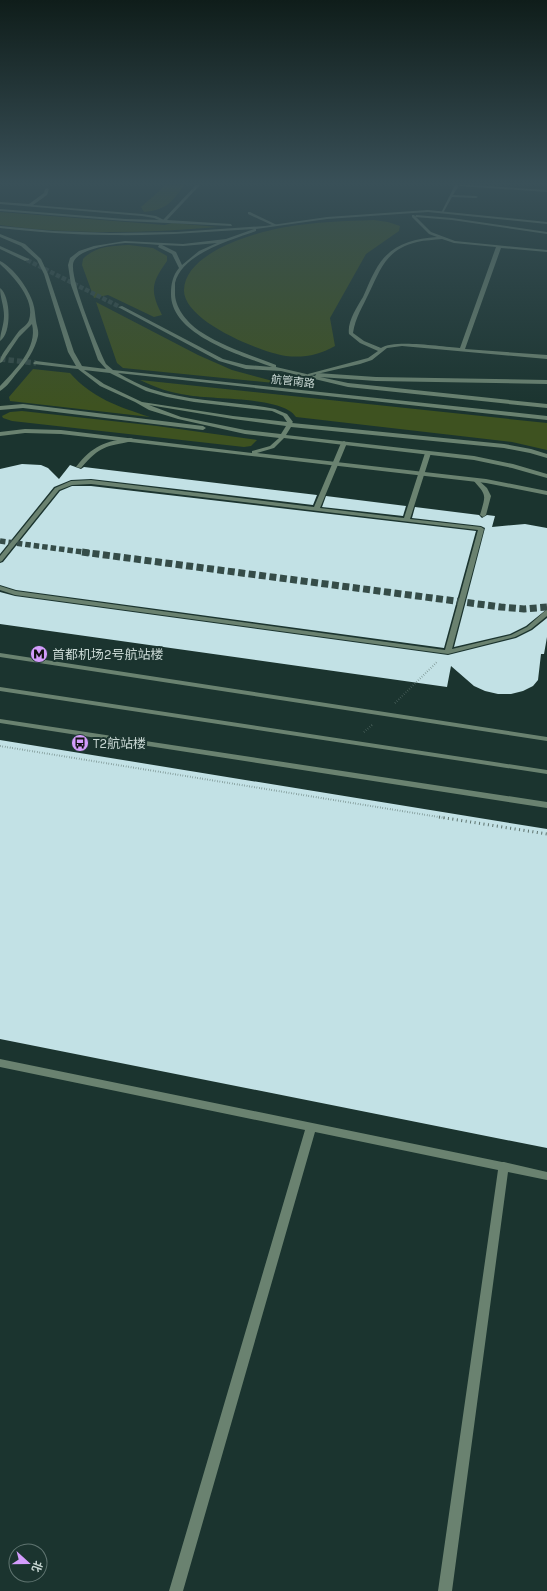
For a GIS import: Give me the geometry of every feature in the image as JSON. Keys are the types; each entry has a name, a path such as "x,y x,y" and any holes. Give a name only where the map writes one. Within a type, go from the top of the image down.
{"street":[{"path":"39,259 42,263 72,352 81,370 86,375 108,388 138,401 148,408 160,413 245,432"},
{"path":"73,259 70,263 73,285 101,360 109,370 121,378 148,390 167,395 194,400 268,409 281,413 288,418 290,422 281,447"},
{"path":"177,259 181,266"},
{"path":"191,259 181,266 175,278 173,294 178,311 190,326 218,342 281,369"},
{"path":"381,350 362,342 351,333 351,325 384,259"},
{"path":"462,350 494,259"},
{"path":"0,262 13,273 24,287 30,304 36,330 35,336 26,356 17,371 0,389"},
{"path":"0,289 7,315 0,340"},
{"path":"120,307 226,362 246,367 281,369 348,385 547,406"},
{"path":"0,361 20,333 32,322 33,318"},
{"path":"310,375 370,359 381,350 393,345 547,357"},
{"name":"航管南路","path":"36,363 547,418"},
{"path":"310,375 337,375 376,379 547,382"},
{"path":"138,401 226,416 504,446 540,453 547,456"},
{"path":"0,408 23,406 139,419 218,430 428,452 498,462 547,476"},
{"path":"0,434 25,431 47,431 136,440 307,462 476,480 547,493"},
{"path":"79,467 90,454 100,447 115,442 136,440"},
{"path":"316,509 344,443"},
{"path":"236,452 264,451 281,447"},
{"path":"281,447 291,457 307,462"},
{"path":"406,520 428,452"},
{"path":"476,480 488,494 483,515"},
{"path":"0,560 56,490 71,483 112,483 481,529 448,652"},
{"path":"0,588 15,593 448,652 513,636 529,628 547,612"},
{"path":"0,655 547,739"},
{"path":"0,688 547,770"},
{"path":"0,688 143,707 547,770"},
{"path":"0,716 547,799"},
{"path":"0,721 547,805"},
{"path":"0,1063 547,1176"},
{"path":"176,1591 311,1128"},
{"path":"445,1591 504,1166"}],"path":[{"path":"392,705 448,652"},
{"path":"354,742 376,721"},
{"path":"0,746 547,834"}],"green space":[{"path":"83,259 167,259 155,281 154,287 155,300 162,315 154,317 108,295 94,298 82,265"},
{"path":"203,259 363,259 330,318 335,346 317,354 293,357 274,353 242,342 209,323 196,313 187,302 184,290 187,277 196,265"},
{"path":"96,302 198,355 232,370 284,384 123,368 117,363"},
{"path":"33,369 70,373 87,389 107,401 150,417 10,401 9,397"},
{"path":"140,380 547,423 547,450 512,442 296,417 289,410 277,405 246,400 198,397 181,394"},
{"path":"22,411 157,426 257,440 251,446 244,447 12,421 3,418 2,416 10,412"}],"building":[{"path":"22,464 41,465 48,468 59,479 70,465 81,469 84,467 317,495 313,505 91,479 71,480 54,487 0,554 0,469"},
{"path":"72,486 91,486 476,531 444,648 16,590 0,585 0,563 3,562 60,491"},
{"path":"326,496 406,506 403,516 322,507"},
{"path":"415,507 479,515 482,518 487,515 495,516 492,527 525,524 547,528 547,609 526,626 510,634 454,647 485,528 481,526 412,518"},
{"path":"0,592 15,596 448,655 516,638 532,630 547,618 547,637 544,654 541,654 538,680 533,686 523,691 511,694 498,694 485,691 474,686 451,666 447,687 0,624"},
{"path":"0,740 547,829 547,1148 0,1039"}],"tunnel":[{"path":"27,260 120,307"},
{"path":"0,359 36,363"},
{"path":"0,541 90,553"},
{"path":"82,552 501,607 524,609 547,607"}],"place":[{"name":"首都机场2号航站楼","path":"39,654"},
{"name":"T2航站楼","path":"80,743"}]}
